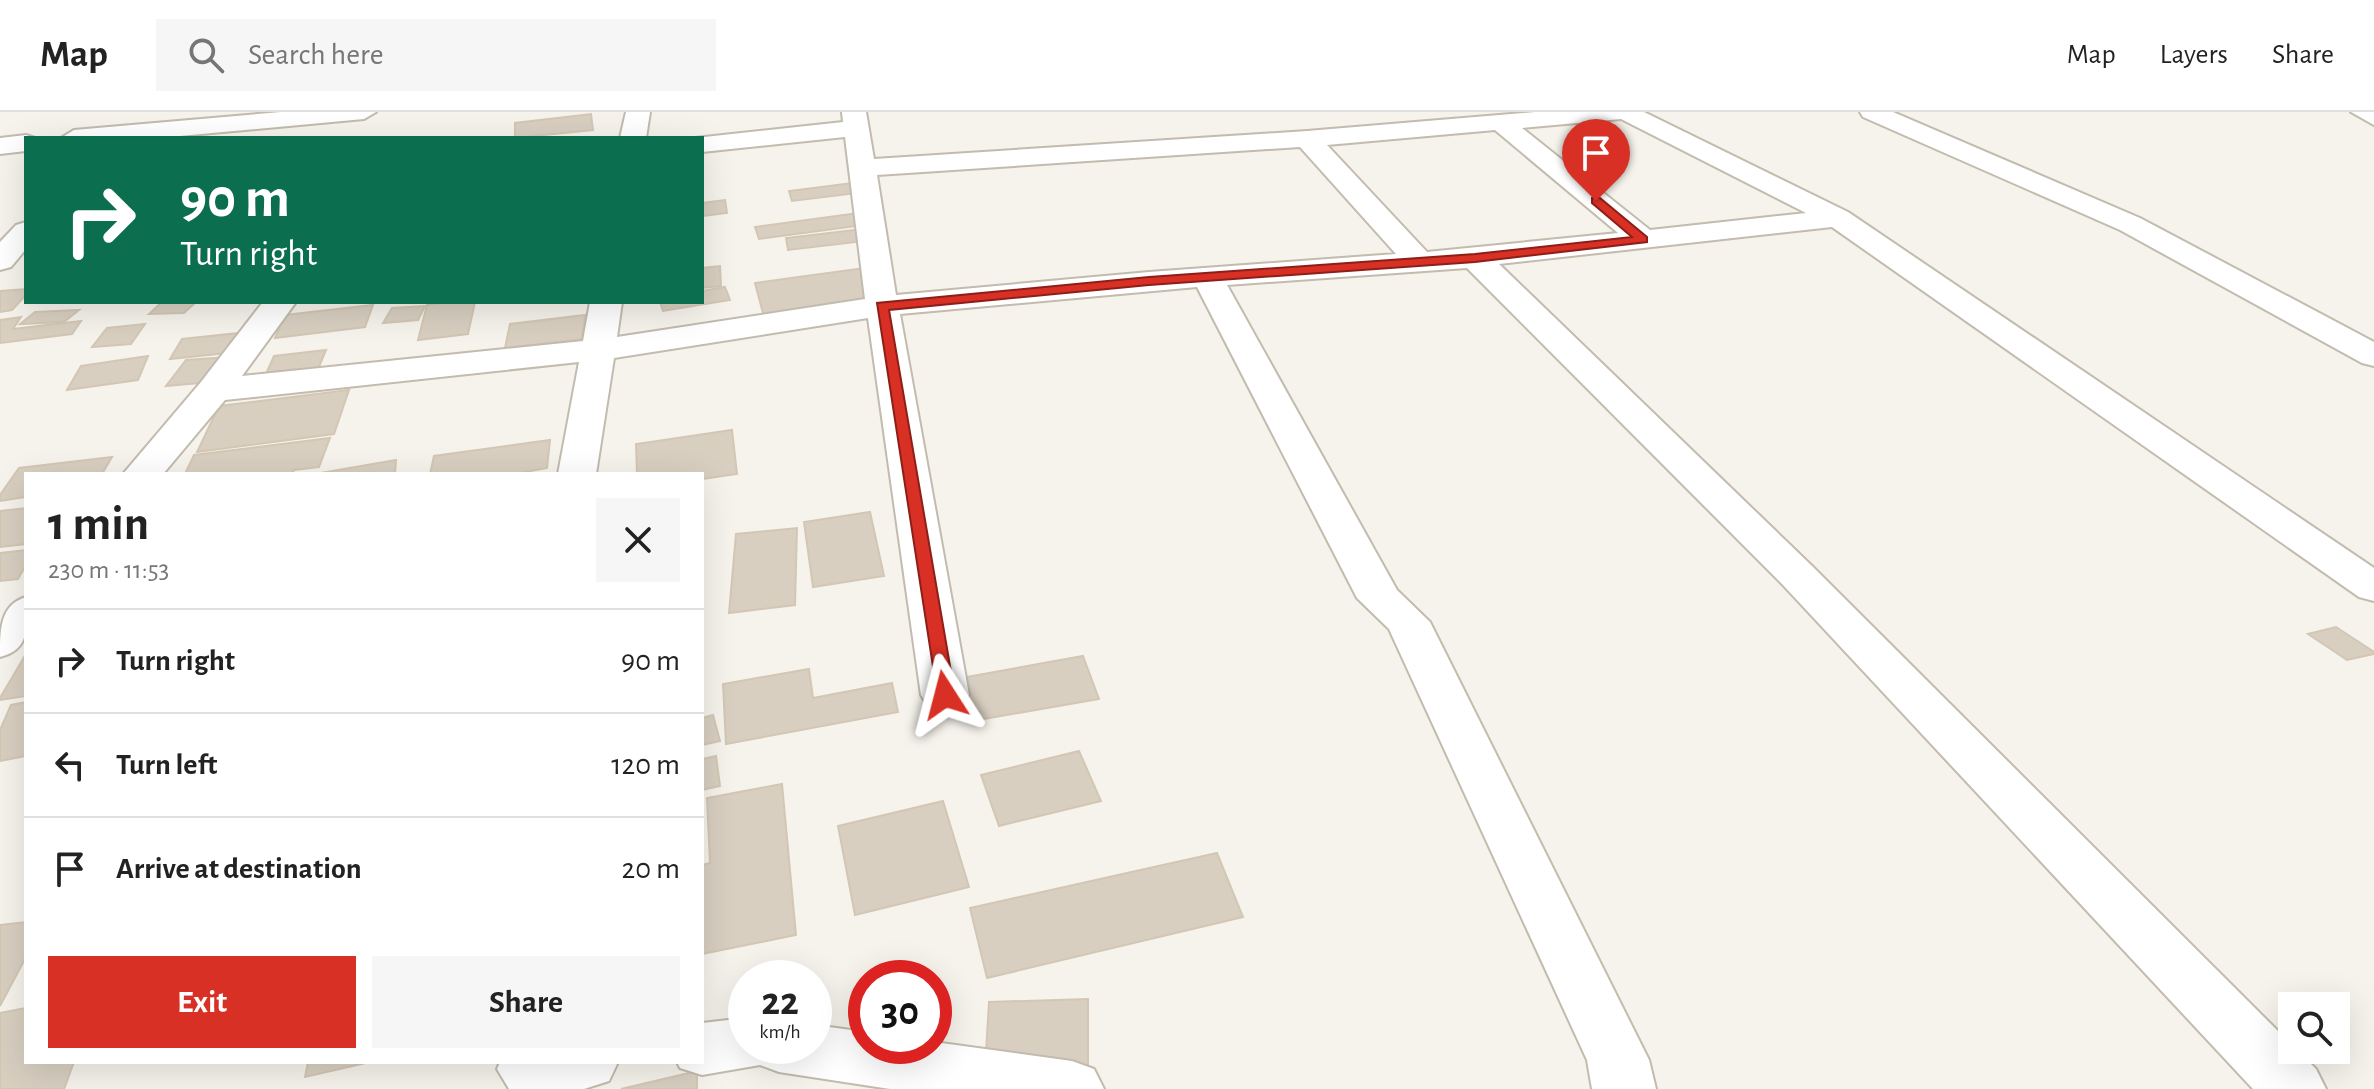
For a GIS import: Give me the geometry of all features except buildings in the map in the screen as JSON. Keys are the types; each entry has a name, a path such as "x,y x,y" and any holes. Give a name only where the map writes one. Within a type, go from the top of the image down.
{"street":[{"path":"108,136 129,112"},
{"path":"108,136 364,112"},
{"path":"367,136 378,112"},
{"path":"633,136 638,112"},
{"path":"864,168 1307,139 1623,112 1838,218 2374,588"},
{"path":"1872,112 2130,224 2374,356"},
{"path":"2363,112 2374,118"},
{"path":"704,144 856,120 882,306 945,695"},
{"path":"1502,124 1643,239"},
{"path":"1307,139 1419,262"},
{"path":"0,146 24,143"},
{"path":"214,390 598,350 882,306 1207,277 1475,258 1838,218"},
{"path":"0,261 24,233"},
{"path":"1475,258 1797,575 2294,1089"},
{"path":"1207,277 1379,598 1408,622 1618,1060 1624,1089"},
{"path":"144,472 214,390 278,304"},
{"path":"577,472 606,304"},
{"path":"0,643 24,613"},
{"path":"704,1049 728,1046"},
{"path":"832,1054 1072,1089"},
{"path":"525,1073 576,1064"}],"route":[{"path":"945,695 882,306 1149,281 1475,258 1643,239 1596,201"}]}
